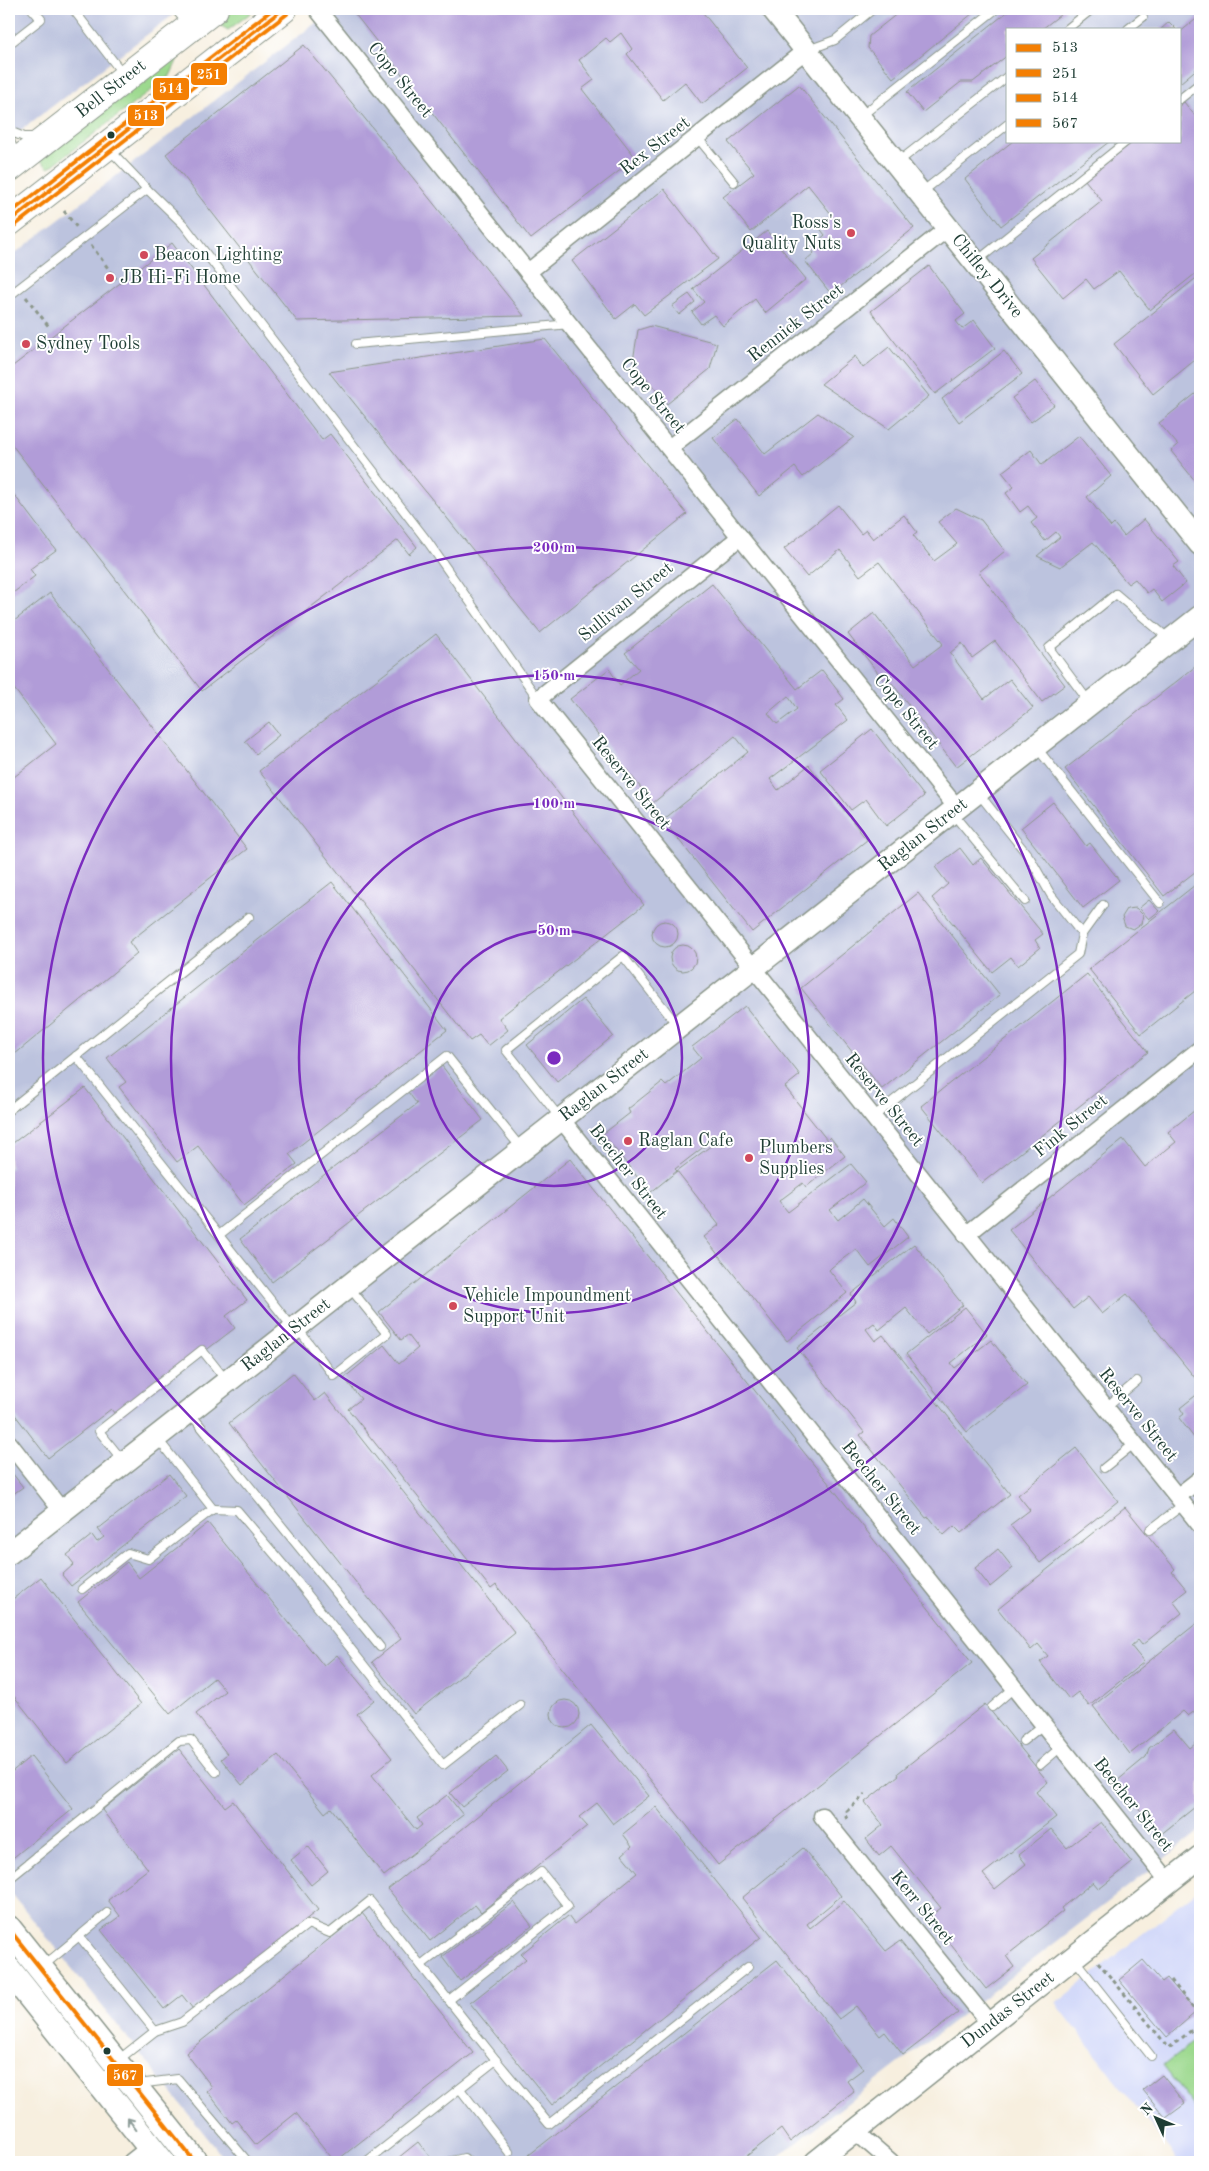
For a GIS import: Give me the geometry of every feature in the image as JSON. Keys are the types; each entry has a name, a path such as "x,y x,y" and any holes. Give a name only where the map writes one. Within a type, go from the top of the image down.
{"highway":[{"name":"Bell Street","path":"11,156 49,137 126,78 182,18 214,9"},
{"path":"9,222 282,9"},
{"path":"182,18 216,61"},
{"path":"11,156 43,195"}],"main road":[{"path":"9,1929 195,2162"},
{"path":"12,1981 124,2112 148,2157"}],"street":[{"name":"Cope Street","path":"317,9 740,537 954,810"},
{"name":"Chifley Drive","path":"773,9 1200,544"},
{"name":"Rex Street","path":"528,272 806,50"},
{"name":"Rennick Street","path":"669,448 948,228"},
{"name":"Sullivan Street","path":"538,699 740,537"},
{"name":"Raglan Street","path":"9,1553 954,810 1200,619"},
{"name":"Reserve Street","path":"538,699 1200,1525"},
{"name":"Fink Street","path":"966,1235 1200,1049"},
{"name":"Beecher Street","path":"561,1119 1169,1882"},
{"path":"9,1443 62,1511"},
{"path":"1181,1500 1200,1479"},
{"name":"Kerr Street","path":"822,1816 990,2024"},
{"name":"Dundas Street","path":"816,2162 1200,1857"},
{"path":"855,2131 892,2162"}],"lane":[{"path":"9,44 41,19 32,9"},
{"path":"73,9 126,78"},
{"path":"806,50 835,40 873,9"},
{"path":"860,117 996,9"},
{"path":"1068,28 1092,9"},
{"path":"1129,28 1143,17"},
{"path":"896,163 1006,78"},
{"path":"1182,97 1200,83"},
{"path":"920,193 1006,126"},
{"path":"9,132 24,137 49,137"},
{"path":"697,137 734,182"},
{"path":"976,262 1126,142"},
{"path":"106,146 184,225 422,535 538,699"},
{"path":"9,296 147,189"},
{"path":"356,344 570,324"},
{"path":"1090,704 1049,648 1116,594 1171,640"},
{"path":"1036,747 1160,903"},
{"path":"978,792 1030,858 1051,895 1082,934"},
{"path":"954,810 1025,900"},
{"path":"873,1117 1078,954 1082,934 1103,906"},
{"path":"9,1110 249,917"},
{"path":"561,1119 506,1050 623,956 678,1027"},
{"path":"76,1056 334,1376 387,1334 348,1286"},
{"path":"219,1235 447,1056 522,1150"},
{"path":"124,1462 99,1431 194,1356 202,1350 227,1381"},
{"path":"1106,1407 1136,1381"},
{"path":"189,1411 380,1648"},
{"path":"156,1437 213,1509"},
{"path":"1104,1468 1135,1443"},
{"path":"1150,1530 1181,1500"},
{"path":"82,1589 128,1553 148,1559 213,1509 237,1510 443,1765 520,1705"},
{"path":"992,1707 1014,1688"},
{"path":"1023,1741 1043,1725"},
{"path":"9,1879 179,1742 190,1740 216,1772"},
{"path":"1040,1765 1061,1747"},
{"path":"421,1965 540,1872 568,1906 449,2000"},
{"path":"116,2062 155,2031 182,2022 308,1924 330,1933 370,1901 549,2124 748,1967"},
{"path":"40,1968 107,1913"},
{"path":"80,1936 155,2031"},
{"path":"1080,1953 1151,2056"},
{"path":"366,2162 496,2060"},
{"path":"133,2085 178,2078 248,2162"},
{"path":"460,2089 510,2152"},
{"path":"448,2162 464,2158 469,2162"}],"path":[{"path":"19,288 50,328"},
{"path":"852,1826 845,1815 865,1794"},
{"path":"1080,1953 1169,2048 1198,2026 1200,2029"},
{"path":"1171,1980 1200,2017"},
{"path":"1194,2029 1200,2037"}],"shaded area":[{"path":"9,9 181,9 9,139"},
{"path":"334,9 1200,9 1200,1831 771,2162 227,2162 9,1890 9,258"},
{"path":"1200,1888 1200,2162 1179,2162 1056,2003"}],"green space":[{"path":"232,9 256,9 228,30 218,24"},
{"path":"182,50 170,76 49,168 40,160"},
{"path":"1194,2041 1200,2049 1200,2114 1163,2066"}],"building":[{"path":"351,9 700,9 747,68 702,104 685,82 663,100 627,54 632,49 621,33 610,42 606,38 579,60 594,80 582,89 636,158 531,239"},
{"path":"903,9 978,9 893,78 868,48 869,36"},
{"path":"1011,9 1065,9 1065,11 1043,28 1006,28 1006,57 973,82 961,82 923,112 907,92"},
{"path":"1200,16 1200,66 1182,81 1182,30"},
{"path":"1169,22 1175,28 1162,28"},
{"path":"304,45 524,316 297,321 166,154"},
{"path":"799,85 914,228 831,294 805,261 814,253 810,248 825,235 818,226 832,215 808,185 751,232 723,197 754,173 728,142"},
{"path":"1184,102 1200,122 1200,270 1150,310 1119,271 1094,289 1086,279 1063,298 1031,258 1102,201 1085,180 1133,142 1182,142 1182,104"},
{"path":"1012,142 1040,142 1041,144 1043,142 1109,142 1001,226 965,179"},
{"path":"664,189 718,259 644,315 635,304 616,319 572,261"},
{"path":"767,231 806,279 765,313 755,299 723,326 714,315 701,324 692,312 704,302 693,289"},
{"path":"172,243 322,440 330,434 417,547 409,554 398,540 202,691 9,441 9,369"},
{"path":"929,266 965,314 956,321 962,329 974,320 995,348 935,394 871,311"},
{"path":"1200,275 1200,356 1153,394 1114,344"},
{"path":"689,294 695,302 679,315 672,306"},
{"path":"651,326 717,343 710,369 667,404 633,361 638,330"},
{"path":"545,339 687,514 540,633 329,372"},
{"path":"889,347 929,396 889,429 821,384 855,356 863,368"},
{"path":"1004,351 1022,374 959,422 942,399"},
{"path":"1035,381 1054,405 1031,422 1012,398"},
{"path":"1200,390 1200,487 1171,451 1178,445 1159,423"},
{"path":"818,413 854,437 803,477 795,467 759,496 713,438 738,419 765,454"},
{"path":"1079,436 1111,476 1087,497 1111,527 1114,524 1124,536 1144,519 1179,562 1173,566 1186,583 1162,602 1152,589 1147,593 1135,579 1128,584 1093,542 1060,567 1037,556 1060,537 1056,532 1045,541 1031,523 1037,518 1028,506 1020,512 1006,493 1014,487 1002,472 1031,450 1042,465"},
{"path":"9,488 56,550 30,569 35,576 9,596"},
{"path":"838,505 861,534 866,530 873,539 904,515 917,532 913,535 934,561 957,544 938,522 956,508 981,520 1005,551 979,572 1065,685 1042,702 995,641 972,658 962,643 950,653 984,699 1010,679 1033,708 956,767 892,683 888,686 848,634 874,613 915,665 943,644 879,562 860,576 840,550 807,577 784,549"},
{"path":"712,584 797,689 822,670 844,699 836,705 848,720 770,779 778,790 809,765 867,840 752,932 663,820 748,752 735,736 653,803 570,699 609,669 620,685 639,669 625,653","holes":["788,696 797,709 777,724 768,713"]},
{"path":"50,593 247,849 129,942 137,953 9,1059 9,781 56,744 9,682 9,625"},
{"path":"436,634 644,905 499,1018 508,1030 488,1046 479,1035 470,1041 259,771"},
{"path":"1200,663 1200,868 1164,896 1065,769"},
{"path":"269,722 279,735 256,754 245,741"},
{"path":"872,729 924,796 886,826 866,799 851,810 820,770"},
{"path":"1053,802 1086,846 1090,843 1119,880 1083,908 1021,828"},
{"path":"960,848 973,865 981,858 1043,934 1035,940 1040,948 1018,966 1011,957 992,972 932,898 948,884 935,867"},
{"path":"1200,881 1200,987 1141,1034 1089,969"},
{"path":"332,882 447,1030 289,1154 297,1164 244,1205 198,1146 177,1162 119,1087 126,1082 107,1058"},
{"path":"918,893 1000,995 882,1089 801,988"},
{"path":"1149,900 1159,911 1149,919 1139,908"},
{"path":"1136,908 1143,915 1141,924 1133,929 1125,926 1122,917 1127,909"},
{"path":"665,921 674,925 678,934 674,943 665,947 656,943 652,934 656,925"},
{"path":"683,945 692,949 696,958 692,967 683,971 674,967 670,958 674,949"},
{"path":"1087,974 1148,1052 982,1183 921,1106"},
{"path":"583,999 613,1036 557,1082 527,1045"},
{"path":"745,1006 800,1075 785,1087 827,1140 830,1137 845,1156 806,1187 803,1183 779,1201 788,1212 851,1164 866,1182 830,1210 838,1220 863,1199 885,1226 894,1218 908,1237 870,1267 856,1249 832,1267 829,1270 847,1293 787,1341 704,1237 719,1225 677,1171 650,1193 603,1134 630,1113 628,1109 662,1082 666,1086 701,1058 692,1047","holes":["710,1142 712,1145 677,1171 675,1169"]},
{"path":"442,1066 483,1120 272,1282 240,1239 417,1104 408,1092"},
{"path":"85,1088 247,1300 226,1316 235,1328 118,1418 111,1409 48,1458 9,1407 9,1170 12,1168 9,1163 9,1146"},
{"path":"1200,1106 1200,1235 1195,1239 1200,1245 1200,1384 1127,1294 1102,1314 1088,1297 1073,1309 1009,1230 1123,1139 1145,1167 1176,1142 1168,1132"},
{"path":"570,1159 972,1663 718,1865 496,1585 491,1589 348,1409 361,1399 344,1378 384,1345 399,1364 418,1348 408,1335 401,1340 379,1312"},
{"path":"914,1244 963,1305 927,1334 906,1308 879,1330 874,1323 866,1329 875,1341 883,1335 1010,1494 961,1533 954,1526 944,1535 929,1517 926,1518 860,1435 864,1432 797,1348 856,1302 851,1294"},
{"path":"965,1307 987,1334 951,1363 955,1368 991,1340 1027,1385 967,1432 906,1354"},
{"path":"293,1373 315,1401 325,1393 515,1633 414,1714 372,1662 401,1639 229,1423"},
{"path":"1200,1392 1200,1436 1195,1439 1179,1418 1184,1414 1180,1408"},
{"path":"1076,1448 1118,1501 1040,1563 1010,1525 1030,1510 1018,1495"},
{"path":"9,1469 23,1487 9,1497"},
{"path":"169,1474 186,1496 71,1586 62,1575 74,1564 67,1555 92,1535 97,1542 104,1537 98,1529"},
{"path":"1125,1507 1175,1569 1172,1572 1187,1590 1173,1601 1182,1613 1142,1645 1138,1640 1131,1646 1144,1662 1089,1706 1078,1692 1069,1699 1040,1662 1048,1656 1038,1644 1031,1650 998,1609"},
{"path":"208,1523 324,1666 337,1655 374,1700 357,1714 392,1758 372,1775 416,1830 422,1825 417,1818 447,1795 463,1815 384,1876 331,1808 325,1813 278,1755 242,1785 221,1759 227,1754 196,1714 225,1691 214,1678 170,1714 78,1602 127,1562 139,1578"},
{"path":"998,1549 1013,1568 990,1587 975,1568"},
{"path":"41,1577 141,1704 67,1763 9,1690 9,1602"},
{"path":"1197,1623 1200,1627 1200,1707 1188,1716 1183,1711 1130,1754 1093,1706"},
{"path":"565,1700 575,1704 579,1714 575,1724 565,1728 555,1724 551,1714 555,1704"},
{"path":"985,1704 1048,1782 1036,1792 1056,1817 983,1874 995,1889 1026,1864 1019,1855 1051,1829 1067,1848 1101,1822 1132,1863 1099,1889 1093,1882 1061,1908 1063,1911 1006,1956 1014,1967 986,1989 929,1917 941,1908 891,1846 879,1856 866,1839 883,1825 865,1802 899,1775 898,1773"},
{"path":"9,1715 15,1723 9,1728"},
{"path":"591,1725 649,1796 613,1824 597,1803 579,1817 587,1826 481,1912 475,1905 430,1941 388,1889"},
{"path":"1174,1729 1190,1748 1200,1740 1200,1803 1160,1835 1117,1781 1146,1757 1149,1748"},
{"path":"179,1749 225,1807 233,1801 318,1910 193,2009 182,1995 164,2009 101,1930 120,1916 108,1900 148,1869 102,1810"},
{"path":"31,1756 73,1809 9,1861 9,1774"},
{"path":"496,1756 508,1771 462,1807 450,1793"},
{"path":"656,1807 761,1937 552,2105 470,2003 526,1959 521,1954 568,1916 574,1924 637,1873 622,1855 632,1846 623,1834"},
{"path":"308,1846 328,1871 311,1885 291,1860"},
{"path":"803,1848 841,1896 807,1924 810,1928 844,1901 886,1951 900,1941 958,2013 903,2055 885,2032 880,2036 856,2006 839,2019 742,1898"},
{"path":"514,1902 532,1926 460,1981 442,1957"},
{"path":"362,1913 473,2053 335,2162 296,2113 256,2145 236,2120 232,2123 207,2091 212,2087 186,2053"},
{"path":"777,1960 863,2069 847,2081 854,2091 790,2142 781,2129 739,2162 520,2162"},
{"path":"1143,1960 1162,1982 1167,1978 1196,2012 1167,2037 1119,1980"},
{"path":"1162,2075 1185,2104 1166,2118 1143,2090"},
{"path":"418,2142 434,2162 393,2162"}],"transit line":[{"name":"514","path":"9,214 273,9"},
{"name":"513","path":"9,222 283,9"},
{"name":"251","path":"13,227 287,14"},
{"name":"567","path":"9,1929 195,2162"}],"place":[{"name":"Ross's Quality Nuts","path":"851,233"},
{"name":"Beacon Lighting","path":"144,255"},
{"name":"JB Hi-Fi Home","path":"110,278"},
{"name":"Sydney Tools","path":"26,344"},
{"name":"Raglan Cafe","path":"628,1141"},
{"name":"Plumbers Supplies","path":"749,1158"},
{"name":"Vehicle Impoundment Support Unit","path":"453,1306"}]}
